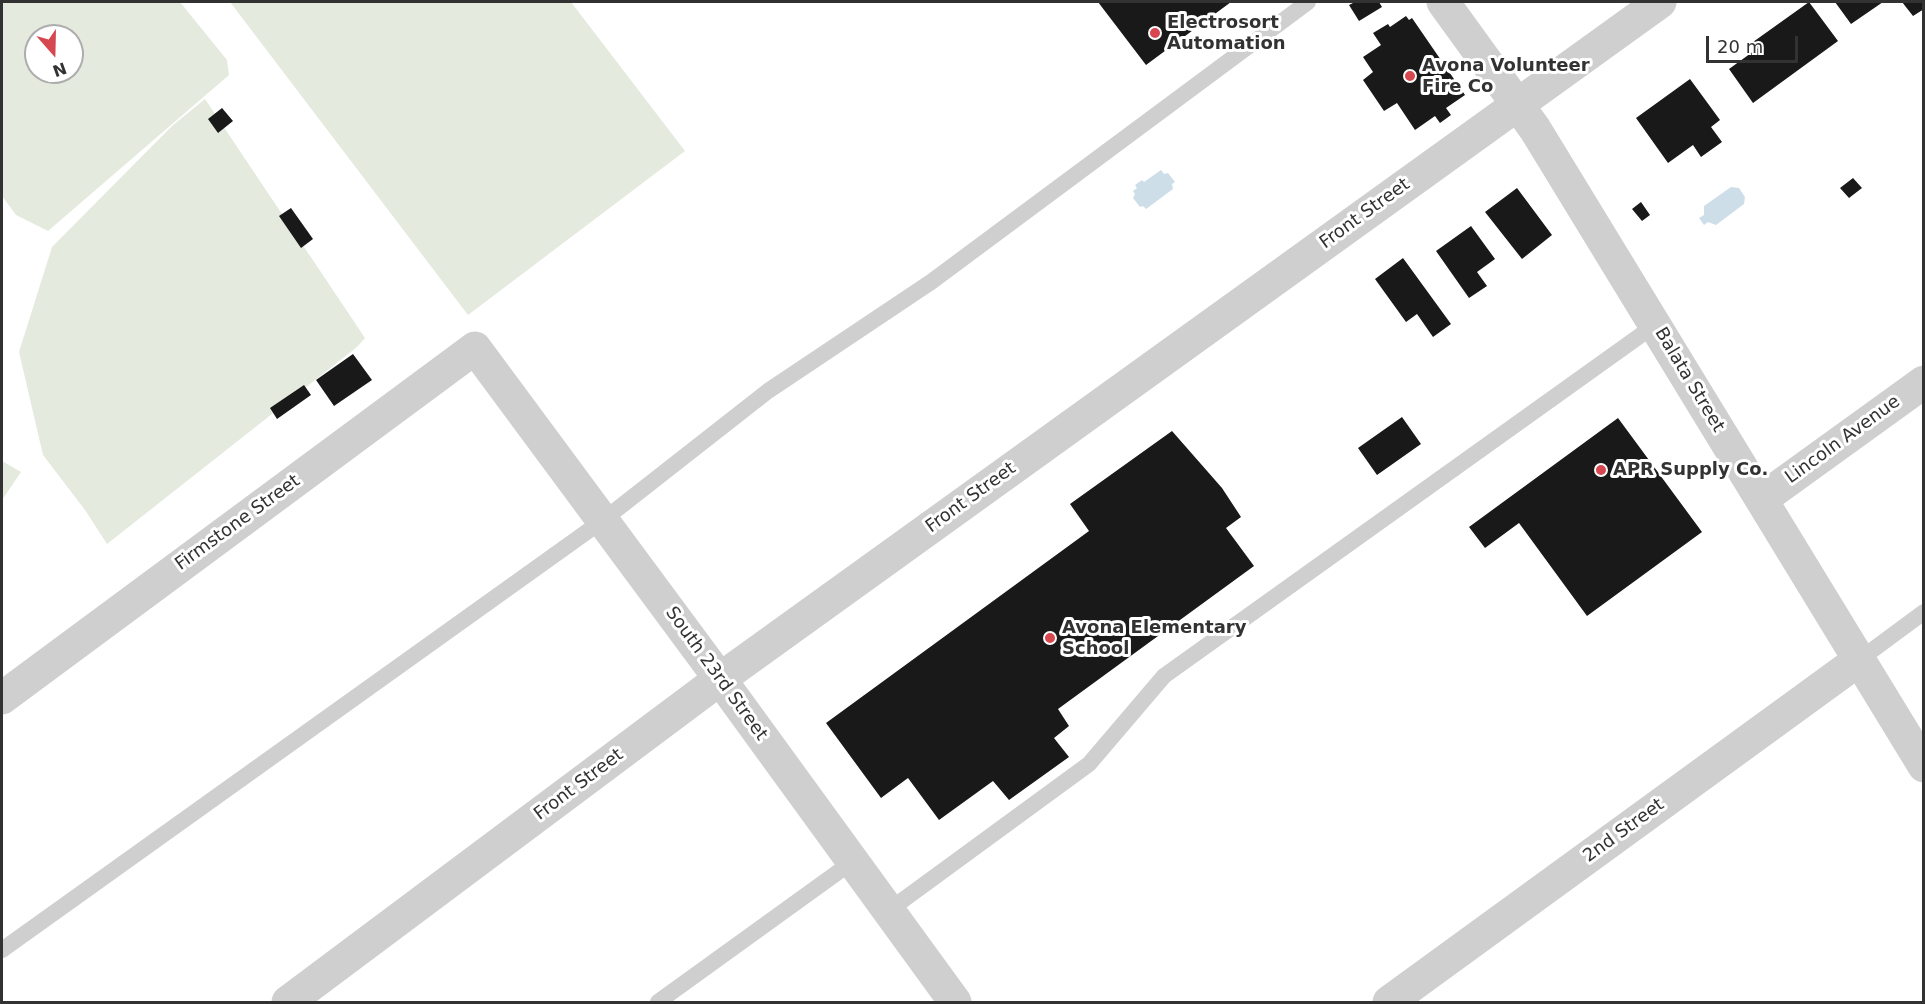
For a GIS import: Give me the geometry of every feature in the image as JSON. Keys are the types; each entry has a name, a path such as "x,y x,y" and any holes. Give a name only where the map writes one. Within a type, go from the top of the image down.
{"street":[{"name":"Balata Street","path":"1443,2 1535,129 1923,766"},
{"name":"Front Street","path":"288,1002 720,679 1660,2"},
{"name":"South 23rd Street","path":"475,348 955,1002"},
{"name":"Firmstone Street","path":"2,698 475,348"},
{"name":"Lincoln Avenue","path":"1762,499 1923,382"},
{"name":"2nd Street","path":"1389,1002 1859,660"}],"lane":[{"path":"2,950 602,521 768,391 931,282 1308,2"},
{"path":"888,911 1089,764 1164,676 1655,325"},
{"path":"1859,660 1923,612"},
{"path":"658,1002 852,862"}],"shaded area":[{"path":"2,2 180,2 227,60 229,75 48,231 16,215 2,196"},
{"path":"230,2 571,2 685,151 468,315"},
{"path":"205,99 365,338 357,347 107,544 85,510 43,455 19,352 52,247 172,126"},
{"path":"1161,170 1164,174 1168,173 1175,182 1172,184 1173,189 1146,209 1143,206 1140,207 1133,198 1135,194 1133,191 1137,188 1135,185 1142,180 1144,182"},
{"path":"1731,187 1739,188 1745,197 1744,204 1716,225 1708,222 1704,225 1699,218 1704,215 1704,206"},
{"path":"2,461 21,472 2,500"}],"building":[{"name":"Electrosort Automation","path":"1098,2 1231,2 1146,65"},
{"path":"1355,2 1379,2 1382,7 1359,21 1349,5"},
{"path":"1809,2 1838,41 1753,103 1729,69 1758,48 1753,42"},
{"path":"1835,2 1883,2 1851,24"},
{"path":"1902,2 1924,2 1924,9 1913,16"},
{"name":"Avona Volunteer Fire Co","path":"1406,16 1409,20 1412,18 1465,95 1446,108 1451,115 1440,123 1435,116 1415,130 1397,103 1384,111 1363,80 1373,72 1363,57 1381,45 1373,33 1388,24 1390,27"},
{"path":"1690,79 1720,120 1711,127 1722,142 1701,157 1693,145 1668,163 1636,118"},
{"path":"222,108 233,121 218,133 208,119"},
{"path":"1853,178 1862,188 1849,198 1840,188"},
{"path":"1517,188 1552,235 1522,259 1485,212"},
{"path":"1641,202 1650,215 1642,221 1632,209"},
{"path":"291,208 313,239 301,248 279,216"},
{"path":"1471,226 1495,259 1477,272 1487,286 1469,298 1436,251"},
{"path":"1403,258 1451,324 1433,337 1417,314 1406,322 1375,279"},
{"path":"353,354 372,380 334,406 316,380"},
{"path":"304,385 311,395 277,419 270,408"},
{"path":"1402,417 1421,444 1377,475 1358,448"},
{"name":"APR Supply Co.","path":"1618,418 1702,532 1587,616 1519,523 1485,548 1469,527"},
{"name":"Avona Elementary School","path":"1172,431 1222,488 1241,517 1226,528 1254,566 1058,709 1069,726 1054,738 1069,757 1009,800 993,781 939,820 908,778 881,798 826,723 1089,531 1070,504"}],"place":[{"name":"Electrosort Automation","path":"1155,33"},
{"name":"Avona Volunteer Fire Co","path":"1410,76"},
{"name":"APR Supply Co.","path":"1601,470"},
{"name":"Avona Elementary School","path":"1050,638"}]}
